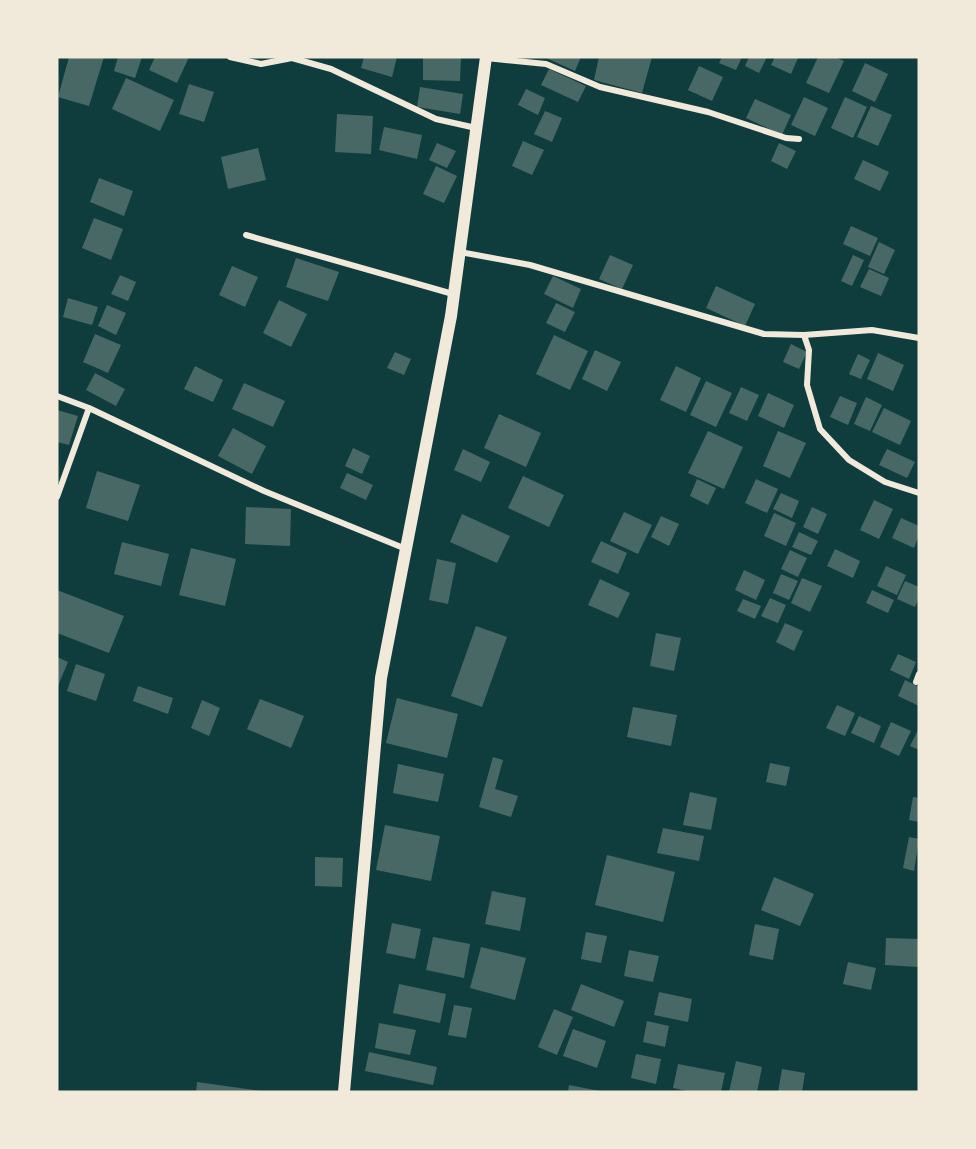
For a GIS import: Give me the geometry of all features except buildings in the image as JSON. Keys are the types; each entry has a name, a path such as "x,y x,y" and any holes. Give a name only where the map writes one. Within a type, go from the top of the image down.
{"main road":[{"path":"344,1092 381,678 453,294 485,57"}],"street":[{"path":"230,57 261,64 292,58 331,69 436,119 476,128"},
{"path":"485,57 546,64 600,87 708,112 786,138 799,139"},
{"path":"246,235 453,294"},
{"path":"459,252 530,265 764,334 804,335 872,330 919,338"},
{"path":"804,335 809,350 807,385 820,429 849,460 885,482 919,493"},
{"path":"57,396 89,408 264,491 406,549"},
{"path":"57,497 89,408"},
{"path":"916,682 919,674"}]}
